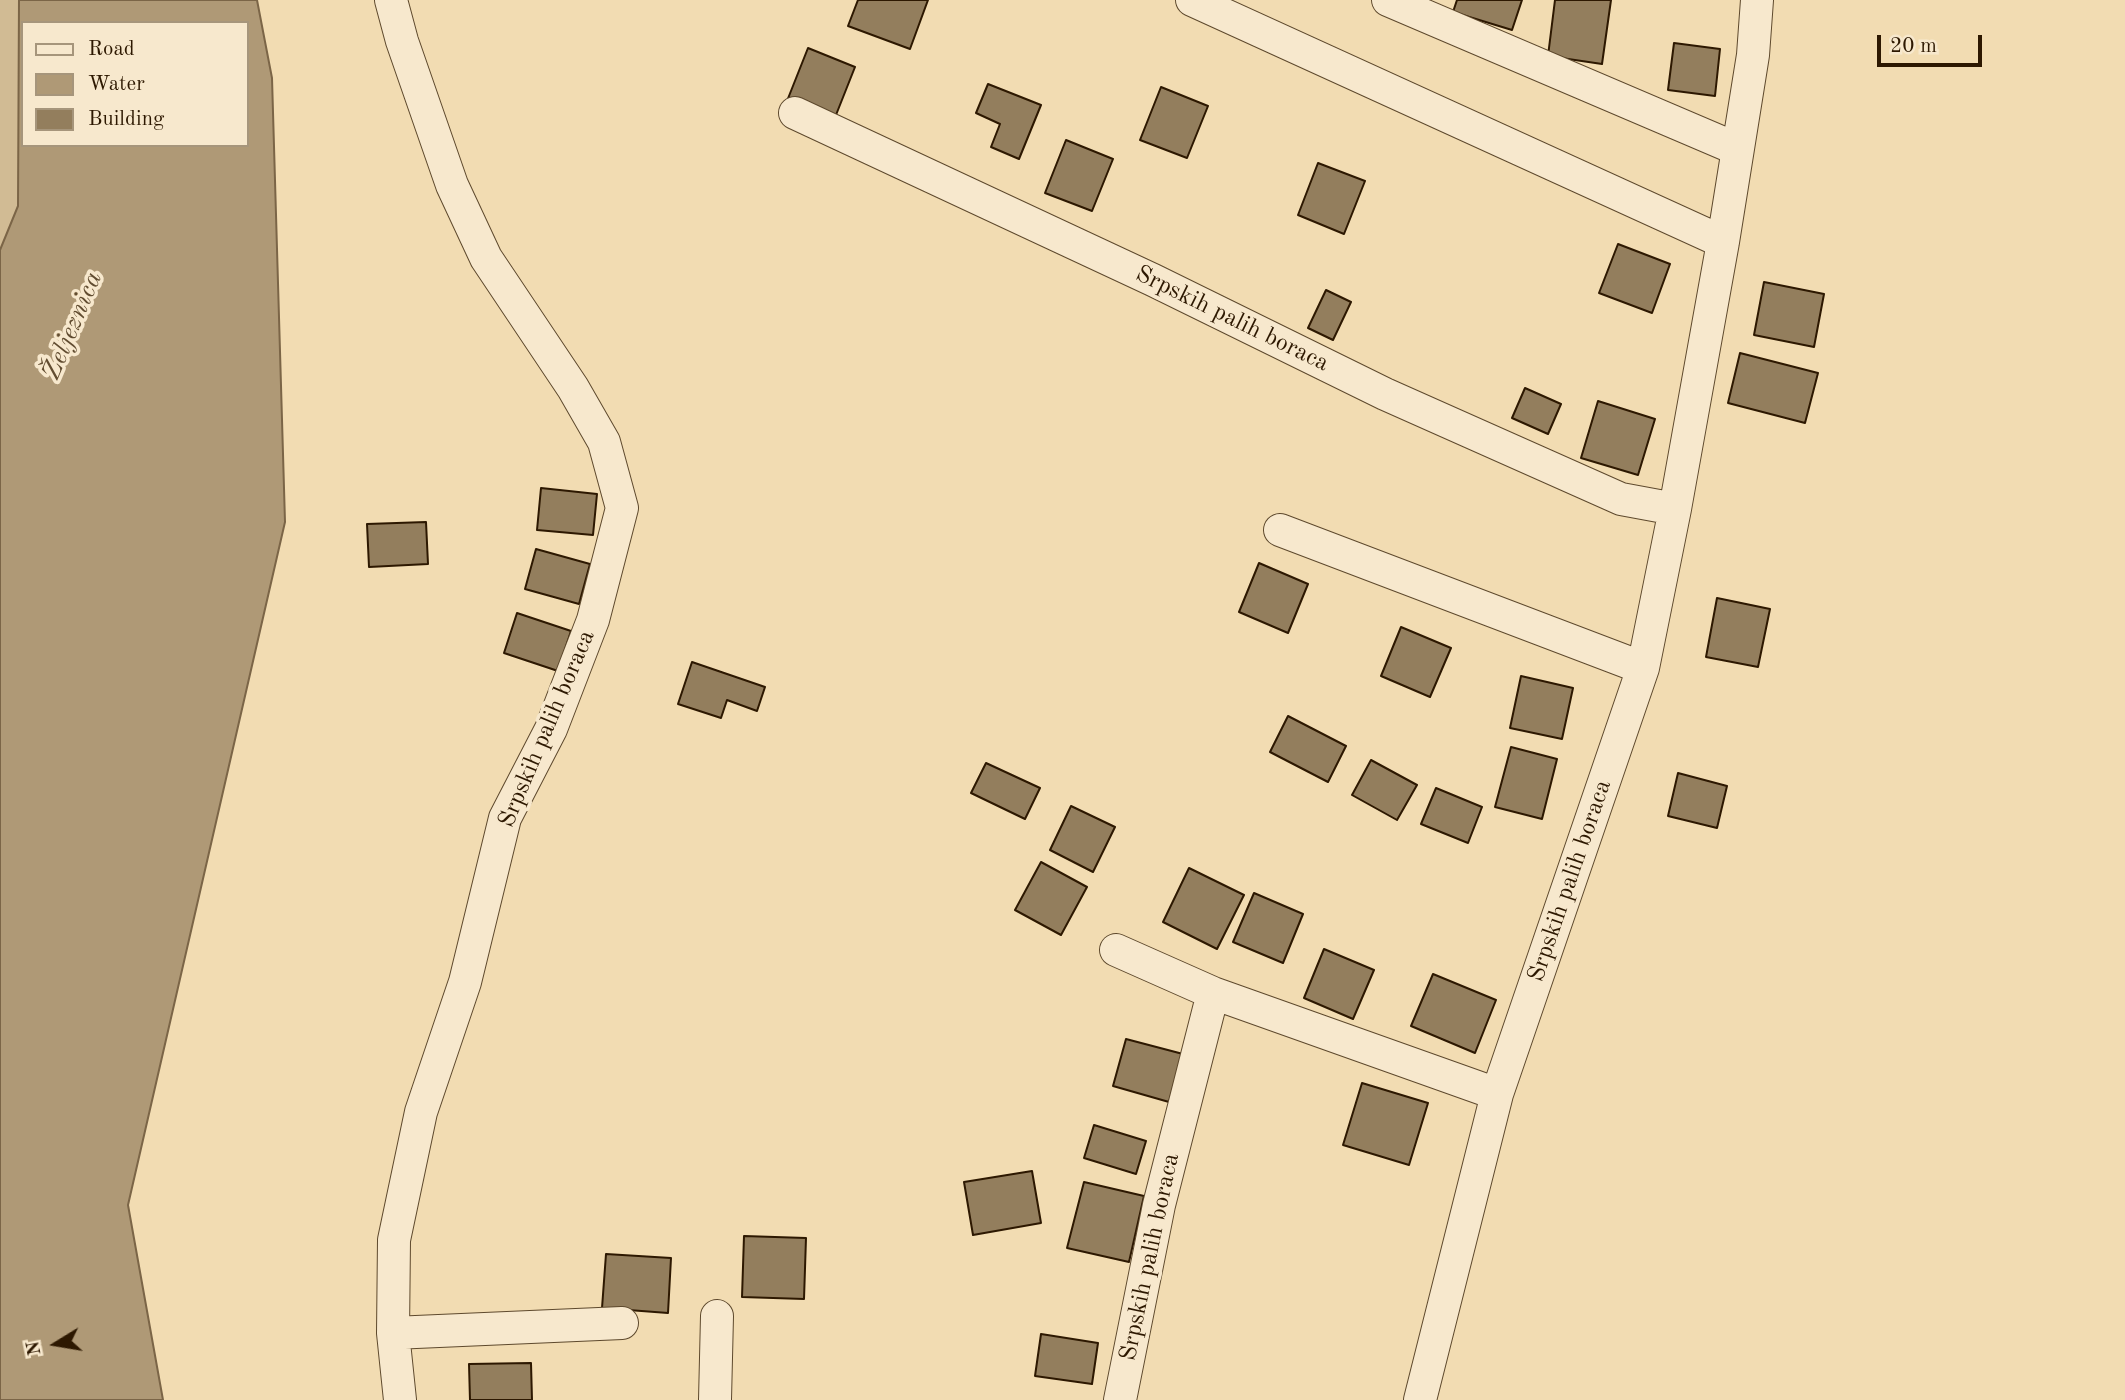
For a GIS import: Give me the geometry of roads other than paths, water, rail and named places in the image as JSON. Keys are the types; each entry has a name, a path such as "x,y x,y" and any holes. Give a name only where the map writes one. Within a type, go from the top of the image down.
{"street":[{"name":"Srpskih palih boraca","path":"391,0 402,41 452,185 486,258 572,388 604,442 622,509 593,620 551,729 505,818 465,982 421,1112 394,1240 393,1333 400,1400"},
{"path":"1192,0 1723,242"},
{"path":"1388,0 1737,149"},
{"name":"Srpskih palih boraca","path":"1420,1400 1497,1094 1643,667 1675,509 1723,242 1753,55 1757,0"},
{"name":"Srpskih palih boraca","path":"795,113 1153,280 1385,394 1621,499 1675,509"},
{"path":"1280,530 1643,667"},
{"path":"1116,950 1213,993 1497,1094"},
{"name":"Srpskih palih boraca","path":"1121,1400 1159,1205 1213,993"},
{"path":"715,1400 717,1316"},
{"path":"393,1333 622,1322"}],"water":[{"name":"Željeznica","path":"19,0 257,0 272,78 285,522 128,1205 163,1400 0,1400 0,250 18,206"}]}
